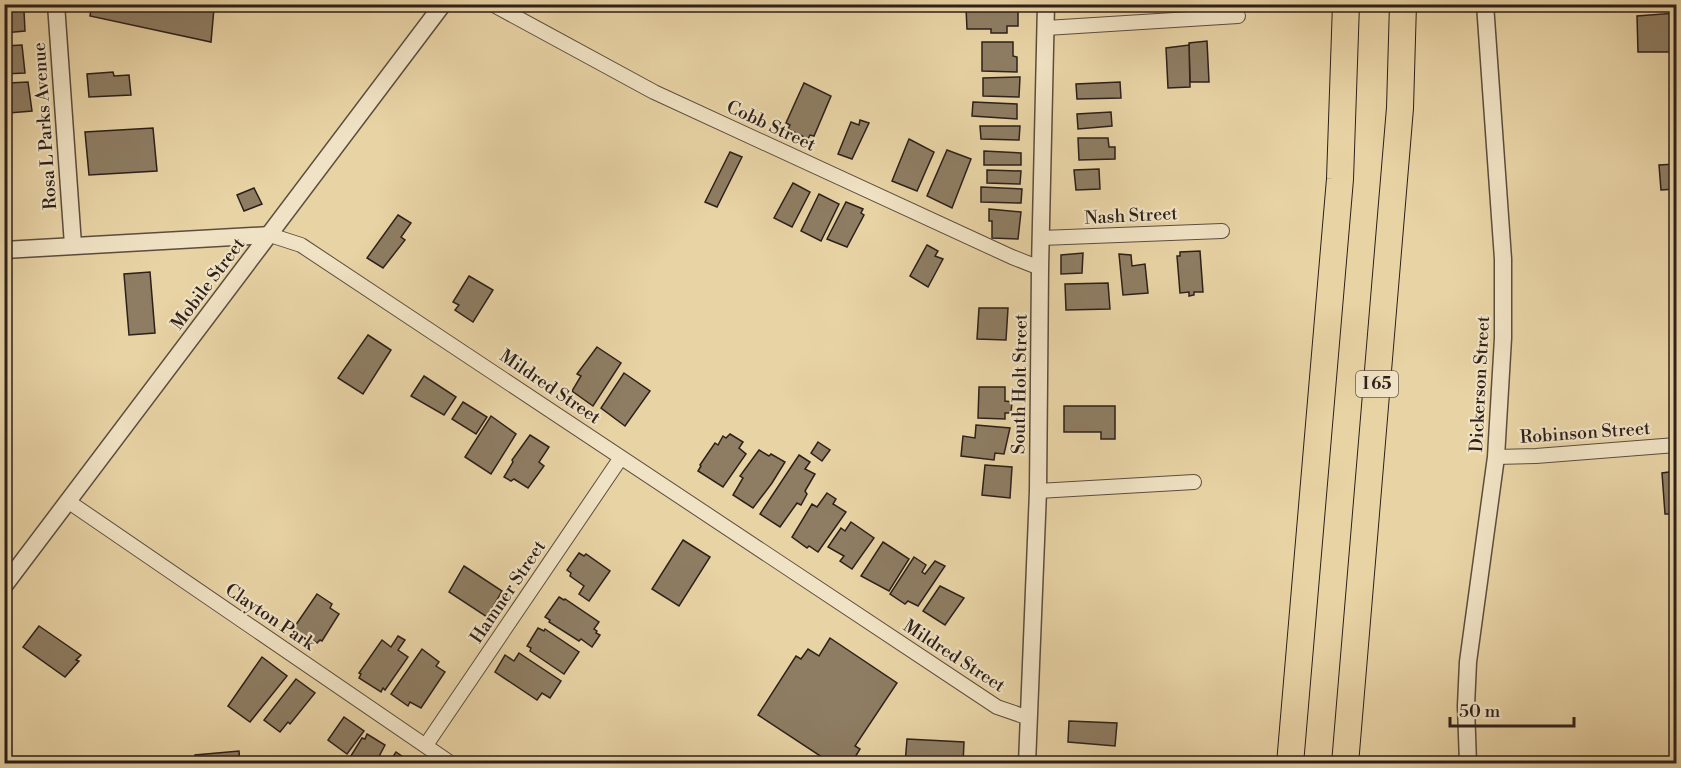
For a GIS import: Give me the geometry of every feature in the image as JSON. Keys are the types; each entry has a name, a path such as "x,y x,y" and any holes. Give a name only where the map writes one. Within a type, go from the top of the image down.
{"highway":[{"path":"1290,764 1340,178 1347,4"},
{"name":"I 65","path":"1346,764 1399,118 1403,4"}],"street":[{"name":"Rosa L Parks Avenue","path":"56,4 74,245"},
{"name":"Mobile Street","path":"4,586 443,4"},
{"name":"Cobb Street","path":"492,4 654,92 1012,258 1040,268"},
{"name":"South Holt Street","path":"1027,764 1038,491 1040,268 1047,4"},
{"name":"Dickerson Street","path":"1468,764 1466,706 1468,662 1496,457 1503,338 1503,259 1485,4"},
{"path":"1046,28 1238,16"},
{"name":"Nash Street","path":"1041,238 1222,231"},
{"name":"Mildred Street","path":"4,250 270,235 301,245 620,459 997,707 1029,718"},
{"name":"Robinson Street","path":"1496,457 1677,445"},
{"name":"Hamner Street","path":"426,745 620,459"},
{"path":"1038,491 1194,482"},
{"name":"Clayton Park","path":"69,502 452,764"}],"building":[{"path":"92,4 182,6 182,4 197,4 214,8 211,42 90,16"},
{"path":"990,4 1018,4 1018,26 1007,26 1007,33 991,33 991,29 967,29 966,8 991,9"},
{"path":"24,11 25,31 4,33 4,12"},
{"path":"1676,13 1676,52 1638,52 1637,16"},
{"path":"1207,41 1209,82 1190,82 1189,43"},
{"path":"982,42 1013,42 1013,56 1017,57 1017,72 982,71"},
{"path":"22,45 25,73 4,74 4,46"},
{"path":"1189,45 1190,87 1168,88 1166,48"},
{"path":"113,72 114,76 129,75 131,95 89,97 87,74"},
{"path":"1020,77 1019,97 983,96 983,78"},
{"path":"28,82 32,111 9,113 8,83"},
{"path":"1120,82 1121,98 1077,99 1076,84"},
{"path":"804,83 831,96 814,136 810,135 808,139 788,129 790,125 786,123"},
{"path":"973,102 1017,104 1017,119 972,116"},
{"path":"1111,112 1112,126 1078,129 1077,114"},
{"path":"860,120 869,123 852,159 838,154 851,122 859,125"},
{"path":"980,126 1020,126 1019,140 981,139"},
{"path":"153,128 157,171 89,175 85,132"},
{"path":"1078,138 1108,138 1109,147 1115,147 1115,159 1079,160"},
{"path":"909,139 934,152 917,191 892,181"},
{"path":"947,150 971,159 952,208 927,196"},
{"path":"984,151 1021,153 1021,165 984,165"},
{"path":"730,152 742,157 717,207 705,202"},
{"path":"1676,164 1676,189 1661,190 1659,165"},
{"path":"1099,169 1100,189 1076,190 1074,170"},
{"path":"987,170 1021,171 1020,184 987,183"},
{"path":"793,183 810,192 792,227 774,218"},
{"path":"981,187 1022,189 1021,203 981,202"},
{"path":"254,188 262,204 244,211 237,195"},
{"path":"819,194 839,204 821,241 801,231"},
{"path":"846,202 863,209 861,213 864,215 847,247 827,239"},
{"path":"989,209 1021,212 1018,239 992,238"},
{"path":"398,215 411,223 401,237 405,240 383,268 367,258"},
{"path":"1676,242 1676,263 1671,263 1670,243"},
{"path":"927,245 938,251 935,256 943,259 928,287 910,276"},
{"path":"1200,251 1203,292 1194,292 1194,295 1189,296 1189,292 1180,293 1177,256 1180,256 1180,252"},
{"path":"1083,253 1082,273 1061,274 1061,255"},
{"path":"1119,254 1131,255 1132,266 1145,264 1148,293 1123,295"},
{"path":"150,272 155,333 129,335 124,274"},
{"path":"1671,275 1676,275 1676,295 1673,295"},
{"path":"469,276 493,290 473,322 455,310 459,305 453,302"},
{"path":"1108,283 1110,309 1066,310 1065,284"},
{"path":"979,308 1008,308 1006,340 977,339"},
{"path":"368,335 391,350 363,394 338,378"},
{"path":"597,347 621,363 593,406 572,391 581,376 577,374"},
{"path":"624,373 650,391 625,426 601,408"},
{"path":"424,376 456,397 444,415 411,396"},
{"path":"979,387 1005,387 1005,401 1012,402 1011,413 1005,413 1005,419 978,418"},
{"path":"463,402 487,417 476,434 452,419"},
{"path":"1064,406 1115,406 1115,439 1101,439 1101,432 1064,432"},
{"path":"491,416 516,434 491,474 465,457"},
{"path":"976,425 1010,428 1004,454 995,453 994,460 961,456 963,436 975,438"},
{"path":"730,434 743,442 739,448 746,454 723,487 698,471 715,443 718,445 723,436 726,438"},
{"path":"530,435 549,447 539,462 544,466 528,488 514,479 511,481 504,477 512,460"},
{"path":"818,442 830,450 822,461 811,453"},
{"path":"759,450 785,462 753,508 733,495 743,478 740,476"},
{"path":"799,455 810,462 805,469 815,474 805,491 807,494 801,505 797,503 780,527 760,514"},
{"path":"985,465 1012,467 1010,498 982,495"},
{"path":"1676,471 1676,514 1665,514 1662,473"},
{"path":"827,493 836,499 833,504 846,512 818,552 809,546 807,548 792,537 812,504 817,507"},
{"path":"851,522 874,538 852,569 840,561 844,556 828,547 841,528 845,531"},
{"path":"683,540 710,557 679,606 652,589"},
{"path":"883,542 909,559 889,591 861,576"},
{"path":"579,553 584,556 586,554 610,571 589,601 579,594 584,586 570,576 571,573 567,570"},
{"path":"914,557 926,565 922,572 925,574 935,561 945,566 918,606 908,601 905,604 890,594"},
{"path":"464,566 502,591 487,617 449,592"},
{"path":"940,586 964,598 945,625 923,611"},
{"path":"317,594 332,604 330,608 339,614 322,641 317,643 293,629"},
{"path":"559,597 599,622 594,629 600,635 592,647 549,622 550,620 545,617"},
{"path":"39,626 81,655 76,660 79,661 65,677 23,647"},
{"path":"538,628 544,631 545,629 579,652 564,674 530,651 531,648 527,646"},
{"path":"398,636 405,640 398,650 408,657 385,690 383,688 381,692 359,678 361,674 359,673 382,640 391,647"},
{"path":"830,638 897,683 855,746 860,749 851,764 826,764 828,761 758,715 796,656 801,659 808,649 819,656"},
{"path":"422,649 439,662 436,666 445,672 421,708 410,702 408,706 391,694"},
{"path":"519,653 561,681 550,698 542,693 537,700 495,672 505,655 514,661"},
{"path":"262,657 287,676 250,722 228,706"},
{"path":"296,679 315,693 290,724 288,722 280,732 264,720"},
{"path":"344,717 364,731 347,754 328,740"},
{"path":"1069,721 1117,723 1115,746 1068,742"},
{"path":"367,734 385,745 375,764 346,764 362,738 365,739"},
{"path":"907,739 964,742 963,764 905,764"},
{"path":"239,751 240,764 196,764 195,755"},
{"path":"396,752 409,761 407,764 388,764"},
{"path":"136,759 137,764 92,764 92,762"}]}
